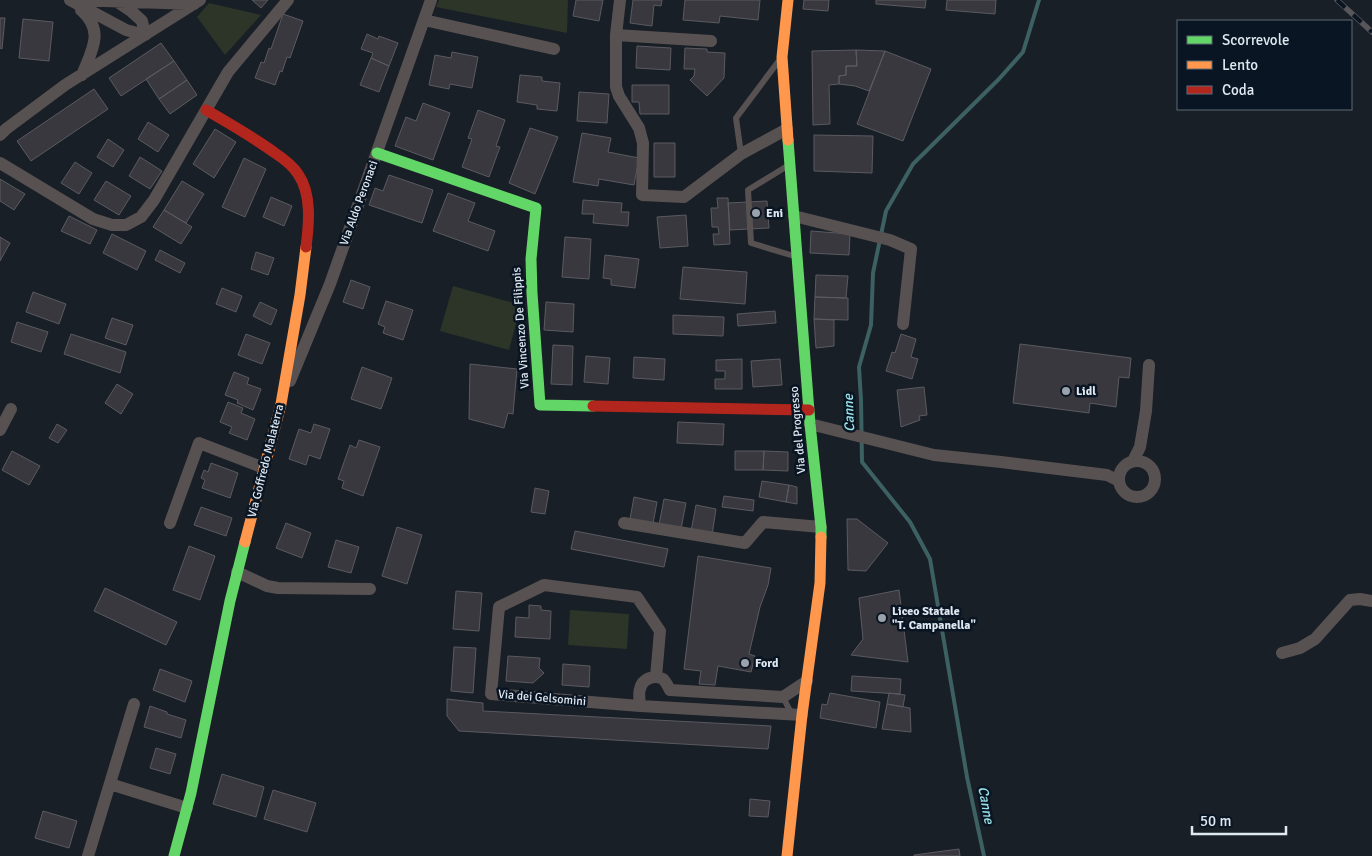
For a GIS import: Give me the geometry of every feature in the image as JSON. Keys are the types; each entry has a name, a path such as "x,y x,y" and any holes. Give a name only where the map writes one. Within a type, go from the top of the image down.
{"street":[{"path":"66,0 197,2"},
{"path":"70,0 126,30 145,35"},
{"path":"70,0 89,17 95,30 94,45 82,74"},
{"path":"0,163 93,219 112,225 126,225 141,217 154,200 228,72 288,0"},
{"name":"Via Aldo Peronaci","path":"281,404 330,284 430,0"},
{"path":"620,0 616,34 616,87 619,96 639,128 643,143 642,195 684,197 741,154 787,129"},
{"name":"Via del Progresso","path":"787,856 797,715 807,681 820,583 821,527 810,424 782,57 788,0"},
{"path":"116,1 142,21 145,35"},
{"path":"0,135 6,128 65,85 197,2"},
{"path":"424,20 554,49"},
{"path":"616,34 711,41"},
{"name":"Via Goffredo Malaterra","path":"174,856 187,808 230,601 281,404 300,295 308,233 308,203 299,175 287,162 260,142 206,110"},
{"name":"Via Vincenzo De Filippis","path":"376,153 536,208 531,259 540,405 809,410"},
{"path":"794,216 890,240 911,250 903,324"},
{"path":"1139,461 1146,411 1149,365"},
{"path":"0,430 11,409"},
{"path":"810,424 934,455 1116,475"},
{"path":"170,524 199,442 264,468"},
{"path":"1139,461 1153,469 1155,475 1154,486 1151,491 1140,497 1129,495 1124,492 1116,475 1124,466 1139,461"},
{"path":"624,523 745,543 763,522 821,527"},
{"path":"237,572 267,586 278,588 370,589"},
{"name":"Via dei Gelsomini","path":"656,677 660,631 637,597 544,586 499,607 491,694 640,706 797,715"},
{"path":"1282,654 1300,648 1315,639 1350,600 1372,601"},
{"path":"640,706 640,688 648,678 656,677 663,679 670,690 783,697 807,681"},
{"path":"88,856 134,704"},
{"path":"110,784 187,808"}],"lane":[{"path":"741,154 736,118 782,57"},
{"path":"790,164 748,190 750,243 797,257"},
{"path":"783,697 797,715"}],"green space":[{"path":"439,0 568,0 567,33 436,7"},
{"path":"209,3 261,15 225,55 197,17"},
{"path":"453,286 521,305 509,350 440,331"},
{"path":"570,610 629,614 627,649 568,645"}],"building":[{"path":"252,0 268,0 261,8"},
{"path":"576,0 603,0 599,21 573,16"},
{"path":"633,0 662,0 661,6 654,5 652,26 630,23"},
{"path":"685,0 760,0 758,20 720,16 719,23 683,20"},
{"path":"804,0 829,0 828,11 803,9"},
{"path":"876,0 926,0 925,8 876,4"},
{"path":"947,0 996,0 995,14 946,10"},
{"path":"283,14 303,21 290,58 287,57 275,85 255,78 261,62 264,63 269,48 271,49"},
{"path":"0,18 5,18 2,49 0,48"},
{"path":"23,19 53,22 49,61 19,58"},
{"path":"367,34 378,39 379,36 398,43 389,66 371,58 373,53 361,49"},
{"path":"161,43 174,61 121,96 109,78"},
{"path":"637,46 671,48 670,70 636,68"},
{"path":"685,48 707,49 707,52 725,53 724,78 707,96 690,80 694,76 695,69 684,69"},
{"path":"856,50 857,66 846,66 846,75 839,76 839,84 829,85 830,124 813,125 812,51"},
{"path":"856,50 885,51 869,91 855,86 839,84 839,76 846,75 846,66 857,66"},
{"path":"885,51 931,69 903,141 857,124"},
{"path":"452,52 478,57 472,88 450,84 449,89 429,85 435,55 451,58"},
{"path":"371,58 389,66 379,92 360,85"},
{"path":"174,61 187,80 159,99 146,79"},
{"path":"520,75 542,77 542,81 560,83 557,111 537,109 537,105 517,102"},
{"path":"187,80 197,95 170,114 159,99"},
{"path":"632,85 669,85 669,114 640,114 639,102 632,102"},
{"path":"94,89 108,109 31,161 17,141"},
{"path":"579,92 609,94 607,123 577,121"},
{"path":"423,103 450,113 433,160 395,146 406,117 416,121"},
{"path":"478,110 505,120 496,146 500,147 489,177 462,167 472,139 468,138"},
{"path":"148,122 169,135 158,152 138,139"},
{"path":"530,128 558,137 535,194 509,183"},
{"path":"215,129 236,142 214,178 193,164"},
{"path":"582,133 611,138 608,152 639,158 634,185 599,179 598,186 573,182"},
{"path":"814,135 873,136 872,173 814,171"},
{"path":"108,139 124,150 113,167 97,157"},
{"path":"654,143 675,143 675,177 654,177"},
{"path":"140,157 162,171 150,189 129,176"},
{"path":"244,158 266,169 245,217 222,207"},
{"path":"75,162 92,173 79,194 61,183"},
{"path":"389,175 433,190 422,223 369,205 375,188 383,191"},
{"path":"0,179 25,194 14,210 0,201"},
{"path":"106,181 131,196 119,215 94,200"},
{"path":"182,181 204,194 186,223 164,210"},
{"path":"448,193 475,203 468,221 495,231 488,251 433,231"},
{"path":"271,197 292,206 284,226 263,217"},
{"path":"717,198 728,198 730,244 714,245 713,234 719,234 718,227 712,227 711,208 718,208"},
{"path":"583,200 622,203 621,212 629,212 628,226 593,223 594,214 582,214"},
{"path":"767,201 769,228 730,230 728,203"},
{"path":"164,210 192,227 181,244 153,227"},
{"path":"686,215 688,246 660,248 657,217"},
{"path":"69,216 97,230 90,244 61,231"},
{"path":"811,231 850,234 849,255 810,253"},
{"path":"112,234 146,251 137,270 103,253"},
{"path":"0,237 10,243 0,261"},
{"path":"565,237 591,239 589,279 562,277"},
{"path":"160,250 185,263 180,273 155,260"},
{"path":"256,252 274,258 268,275 251,269"},
{"path":"605,255 639,259 635,288 611,285 611,279 603,278"},
{"path":"683,267 747,272 745,304 680,299"},
{"path":"816,275 848,276 846,298 815,297"},
{"path":"351,280 370,287 363,309 343,302"},
{"path":"222,288 242,296 236,312 216,304"},
{"path":"33,292 66,304 59,324 26,312"},
{"path":"815,297 848,298 848,320 814,319"},
{"path":"386,301 413,310 403,340 383,333 385,327 378,324"},
{"path":"260,302 277,310 271,325 253,316"},
{"path":"546,302 574,304 573,332 544,330"},
{"path":"775,311 776,323 738,326 737,314"},
{"path":"673,315 724,317 723,336 673,334"},
{"path":"112,318 133,325 126,345 105,338"},
{"path":"814,319 834,320 834,346 816,348"},
{"path":"17,322 48,332 41,352 11,342"},
{"path":"71,334 126,352 120,373 64,354"},
{"path":"246,334 270,343 262,364 238,355"},
{"path":"901,334 916,339 911,357 918,359 912,379 886,371 892,352 895,353"},
{"name":"Lidl","path":"1020,344 1131,358 1129,378 1119,377 1116,407 1090,403 1089,413 1013,403"},
{"path":"553,345 573,346 572,385 551,384"},
{"path":"586,356 610,358 608,384 584,382"},
{"path":"634,357 665,359 664,380 633,378"},
{"path":"742,359 742,389 715,389 715,379 725,379 725,371 716,371 716,360"},
{"path":"780,359 782,385 753,387 751,361"},
{"path":"470,364 517,369 513,414 508,413 504,428 469,419"},
{"path":"362,367 392,378 381,409 351,399"},
{"path":"234,372 249,378 247,384 261,389 253,410 237,403 238,400 225,395"},
{"path":"117,384 133,394 121,414 105,403"},
{"path":"924,387 927,415 919,416 920,420 901,427 897,390"},
{"path":"228,402 243,408 241,413 255,419 247,440 229,433 232,427 220,422"},
{"path":"678,422 724,424 723,445 677,443"},
{"path":"57,424 67,430 58,443 49,438"},
{"path":"314,424 330,429 320,459 309,455 306,465 289,459 299,429 311,433"},
{"path":"359,440 380,447 363,496 342,488 344,481 338,479 350,445 356,448"},
{"path":"12,451 40,466 29,485 2,470"},
{"path":"735,451 764,451 763,470 735,470"},
{"path":"764,451 788,452 788,471 763,470"},
{"path":"211,463 238,473 230,498 202,488 205,480 201,478 204,470 208,472"},
{"path":"762,481 789,485 786,502 759,497"},
{"path":"789,485 797,487 797,504 786,502"},
{"path":"535,488 549,491 545,514 531,512"},
{"path":"724,496 754,500 753,511 722,507"},
{"path":"634,497 657,502 653,524 630,519"},
{"path":"664,499 686,503 681,529 659,525"},
{"path":"696,505 716,509 712,535 691,531"},
{"path":"201,507 232,518 226,536 194,525"},
{"path":"847,519 857,519 888,543 866,571 848,570"},
{"path":"286,523 311,533 302,558 276,548"},
{"path":"397,527 422,535 407,584 382,576"},
{"path":"575,531 668,549 664,567 571,549"},
{"path":"336,540 359,547 351,573 328,567"},
{"path":"189,546 215,556 200,600 173,590"},
{"path":"698,556 771,568 749,654 755,656 751,672 718,666 715,685 699,684 701,671 684,669"},
{"path":"105,588 177,622 166,645 94,611"},
{"name":"Liceo Statale \"T. Campanella\"","path":"899,590 908,662 851,655 863,639 859,598"},
{"path":"456,591 482,593 479,631 453,629"},
{"path":"529,605 541,606 541,610 551,611 550,639 515,637 516,617 529,618"},
{"path":"454,647 476,648 473,693 451,691"},
{"path":"508,656 540,658 539,668 544,673 533,683 506,681"},
{"path":"563,664 590,666 589,687 562,685"},
{"path":"160,669 192,681 185,702 153,690"},
{"path":"852,676 901,679 900,694 851,691"},
{"path":"830,693 880,702 876,728 820,718 822,704 827,705"},
{"path":"889,693 905,695 903,707 887,704"},
{"path":"447,699 483,703 483,711 771,726 768,749 459,731 447,716"},
{"path":"887,704 910,708 911,732 882,729"},
{"path":"150,706 186,720 181,738 144,727"},
{"path":"156,748 176,754 170,774 150,768"},
{"path":"222,774 264,787 256,817 213,804"},
{"path":"273,790 316,803 307,832 264,819"},
{"path":"750,799 770,801 768,817 749,816"},
{"path":"43,811 77,821 69,848 35,838"},
{"path":"959,849 960,856 914,856 914,855"}],"waterway":[{"name":"Canne","path":"984,856 967,777 930,559 910,522 862,462 859,367 871,325 873,273 886,211 913,164 999,79 1023,52 1039,0"}],"railway":[{"path":"1337,0 1372,32"}],"traffic: fast":[{"path":"788,140 810,424 821,537"},
{"path":"377,153 536,208 531,259 540,405 593,406"},
{"path":"174,856 191,793 230,601 245,542"}],"traffic: slow":[{"path":"788,0 782,57 788,140"},
{"path":"245,542 281,404 300,295 306,247"},
{"path":"787,856 802,715 820,583 821,537"}],"traffic: jam":[{"path":"206,110 267,147 296,171 306,191 308,209 306,247"},
{"path":"593,406 809,410"}],"place":[{"name":"Eni","path":"756,213"},
{"name":"Lidl","path":"1066,391"},
{"name":"Liceo Statale \"T. Campanella\"","path":"882,618"},
{"name":"Ford","path":"745,663"}]}
